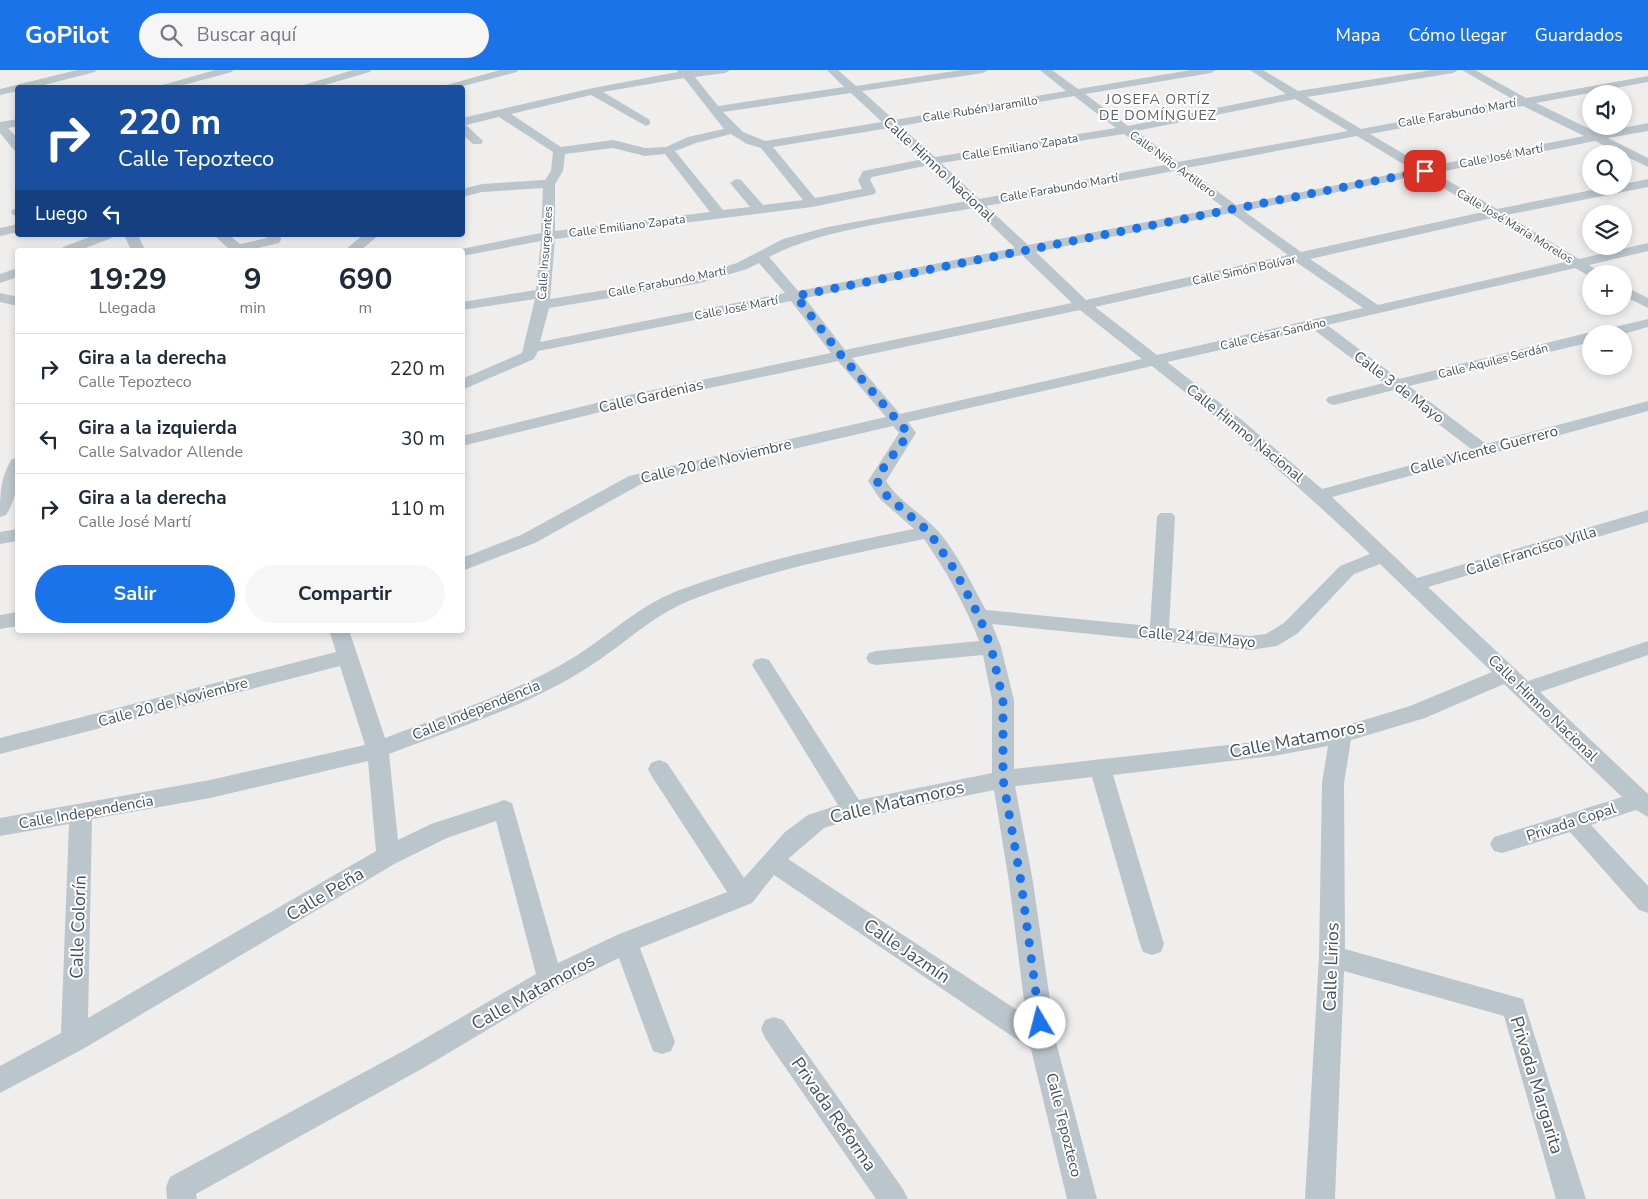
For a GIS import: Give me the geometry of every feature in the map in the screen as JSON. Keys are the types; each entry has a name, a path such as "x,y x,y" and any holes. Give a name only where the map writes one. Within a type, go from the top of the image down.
{"street":[{"path":"41,70 51,79"},
{"path":"27,85 91,70"},
{"path":"169,85 228,70"},
{"path":"307,85 338,73 366,70"},
{"path":"453,85 513,70"},
{"path":"465,121 593,91 664,77 685,73 725,70"},
{"name":"Calle Himno Nacional","path":"832,70 932,161 1083,304 1236,424 1319,495 1644,804"},
{"path":"715,110 983,70"},
{"name":"Calle Niño Artillero","path":"1045,70 1300,258 1376,310"},
{"name":"Calle Rubén Jaramillo","path":"733,130 748,142 766,145 1211,70"},
{"name":"Calle José María Morelos","path":"1255,70 1582,266"},
{"name":"Calle Emiliano Zapata","path":"465,251 548,236 812,203 870,191 864,180 867,174 932,161 1126,130 1296,96 1453,70"},
{"path":"1467,70 1523,102 1648,163"},
{"path":"500,112 559,151 613,144 645,152 668,150 692,140 733,130 685,73"},
{"name":"Calle Farabundo Martí","path":"465,306 542,299 700,278 742,266 788,242 828,231 1648,79"},
{"path":"0,92 15,88"},
{"path":"593,91 646,122"},
{"path":"10,111 0,126 15,144"},
{"name":"Calle José Martí","path":"465,384 530,352 796,296 1648,127"},
{"path":"465,130 477,141"},
{"path":"766,145 812,203"},
{"path":"668,150 719,214"},
{"name":"Calle Insurgentes","path":"530,352 542,299 548,236 549,184 557,171 559,151"},
{"path":"736,183 759,209"},
{"name":"Calle Simón Bolívar","path":"840,354 1300,258 1493,214 1648,183"},
{"path":"465,192 482,188 549,184"},
{"path":"0,232 15,229"},
{"path":"73,248 102,237"},
{"path":"223,237 235,248"},
{"path":"244,248 274,240 273,237"},
{"path":"355,248 369,237"},
{"name":"Calle César Sandino","path":"897,419 1648,247"},
{"path":"760,256 796,296 840,354 897,419"},
{"path":"0,279 15,273"},
{"path":"1632,295 1648,304"},
{"path":"0,297 15,301"},
{"path":"1632,327 1648,323"},
{"name":"Calle 3 de Mayo","path":"1316,324 1483,450"},
{"name":"Calle Aquiles Serdán","path":"1334,400 1582,339"},
{"name":"Calle Gardenias","path":"465,440 629,400 840,354"},
{"name":"Calle Vicente Guerrero","path":"1319,495 1648,406"},
{"name":"Calle Tepozteco","path":"897,419 908,433 903,444 882,468 877,481 886,495 929,532 954,569 979,616 991,647 1003,700 1003,779 1021,882 1043,1042 1082,1199"},
{"name":"Calle 20 de Noviembre","path":"465,564 528,539 603,496 636,480 897,419"},
{"path":"0,511 15,471"},
{"name":"Calle Francisco Villa","path":"1414,585 1648,516"},
{"path":"1159,634 1166,517"},
{"name":"Calle Independencia","path":"0,827 210,789 378,750 532,689 583,661 644,616 683,596 752,573 819,554 929,532"},
{"path":"0,538 15,536"},
{"name":"Calle 24 de Mayo","path":"979,616 1250,644 1270,641 1291,628 1347,570 1384,556"},
{"path":"0,622 15,620"},
{"path":"340,633 346,657 378,750 388,856"},
{"path":"876,658 991,647"},
{"path":"1524,690 1648,648"},
{"name":"Calle 20 de Noviembre","path":"0,746 346,657"},
{"path":"762,665 853,810"},
{"name":"Calle Matamoros","path":"182,1199 180,1187 416,1058 550,979 626,943 743,896 772,860 793,839 816,821 853,810 1003,779 1273,748 1340,735 1417,712 1507,674"},
{"name":"Calle Lirios","path":"1320,1199 1332,957 1332,783 1340,735"},
{"path":"1100,768 1152,944"},
{"path":"659,769 743,896"},
{"name":"Privada Copal","path":"1502,844 1574,821 1644,804"},
{"name":"Calle Peña","path":"0,1080 74,1040 388,856 439,831 504,809 550,979"},
{"name":"Calle Colorín","path":"74,1040 82,813"},
{"path":"1574,821 1648,903"},
{"name":"Calle Jazmín","path":"772,860 1043,1042"},
{"path":"626,943 662,1042"},
{"name":"Privada Margarita","path":"1332,957 1514,1007 1572,1199"},
{"name":"Privada Reforma","path":"774,1030 893,1199"}],"district":[{"name":"JOSEFA ORTÍZ DE DOMÍNGUEZ","path":"1158,108"}],"route":[{"path":"1040,1023 1021,882 1003,779 1003,700 991,647 979,616 954,569 929,532 886,495 877,481 882,468 903,444 908,433 840,354 796,296 1425,171"}]}
